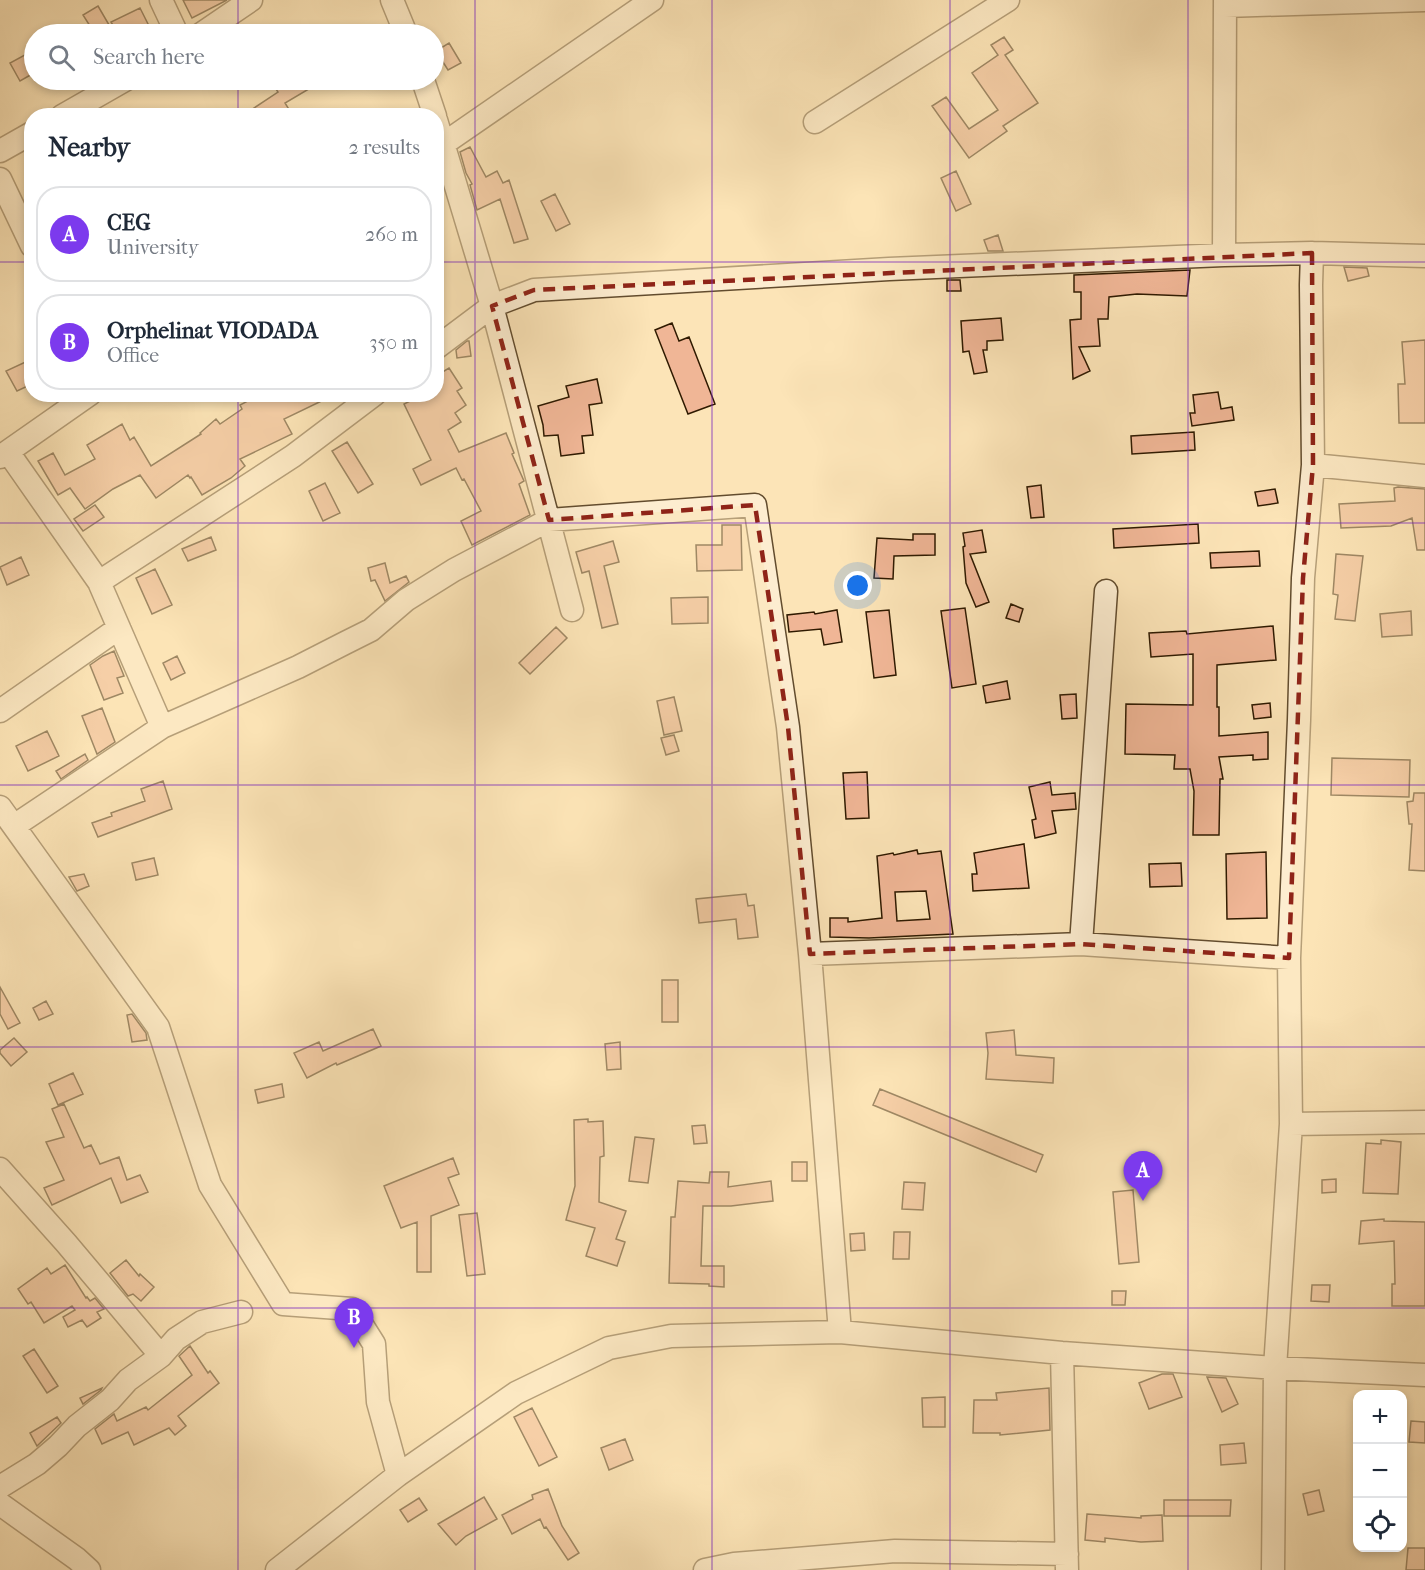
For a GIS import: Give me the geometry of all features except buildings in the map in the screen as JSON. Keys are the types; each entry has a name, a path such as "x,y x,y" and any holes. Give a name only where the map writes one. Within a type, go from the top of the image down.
{"street":[{"path":"161,0 172,24"},
{"path":"216,24 251,0"},
{"path":"392,0 402,24"},
{"path":"444,143 652,0"},
{"path":"815,122 1008,0"},
{"path":"1224,255 1225,3 1425,0"},
{"path":"76,108 108,90"},
{"path":"426,90 432,108"},
{"path":"0,151 24,138"},
{"path":"444,158 492,306 572,610"},
{"path":"0,179 24,229"},
{"path":"1272,1570 1275,1368 1291,1124 1289,958 1303,578 1313,465 1312,253"},
{"path":"444,342 492,306 534,290 890,269 1224,255 1312,253 1425,256"},
{"path":"79,402 4,455 99,582 162,727"},
{"path":"99,582 293,456 364,402"},
{"path":"1313,465 1425,476"},
{"path":"14,826 162,727 297,667 370,630 406,600 453,570 549,520 755,505 788,727 810,954 840,1332"},
{"path":"1081,944 1106,591"},
{"path":"0,711 119,628"},
{"path":"0,807 158,1027 210,1185 283,1304 352,1309 374,1344 378,1402 398,1475"},
{"path":"810,954 1081,944 1289,958"},
{"path":"1291,1124 1425,1122"},
{"path":"0,1169 161,1356"},
{"path":"0,1487 37,1464 110,1400 128,1380 161,1356 176,1339 202,1322 242,1312"},
{"path":"277,1570 398,1475 516,1393 609,1348 671,1336 840,1332 1062,1353 1275,1368 1425,1375"},
{"path":"705,1570 895,1551 1067,1562 1062,1353"},
{"path":"0,1504 89,1570"}],"highlighted area":[{"path":"1312,253 1313,465 1303,578 1289,958 1081,944 810,954 788,727 755,505 549,520 492,306 534,290"}],"place":[{"name":"CEG","path":"1143,1201"},
{"name":"Orphelinat VIODADA","path":"354,1348"}]}
